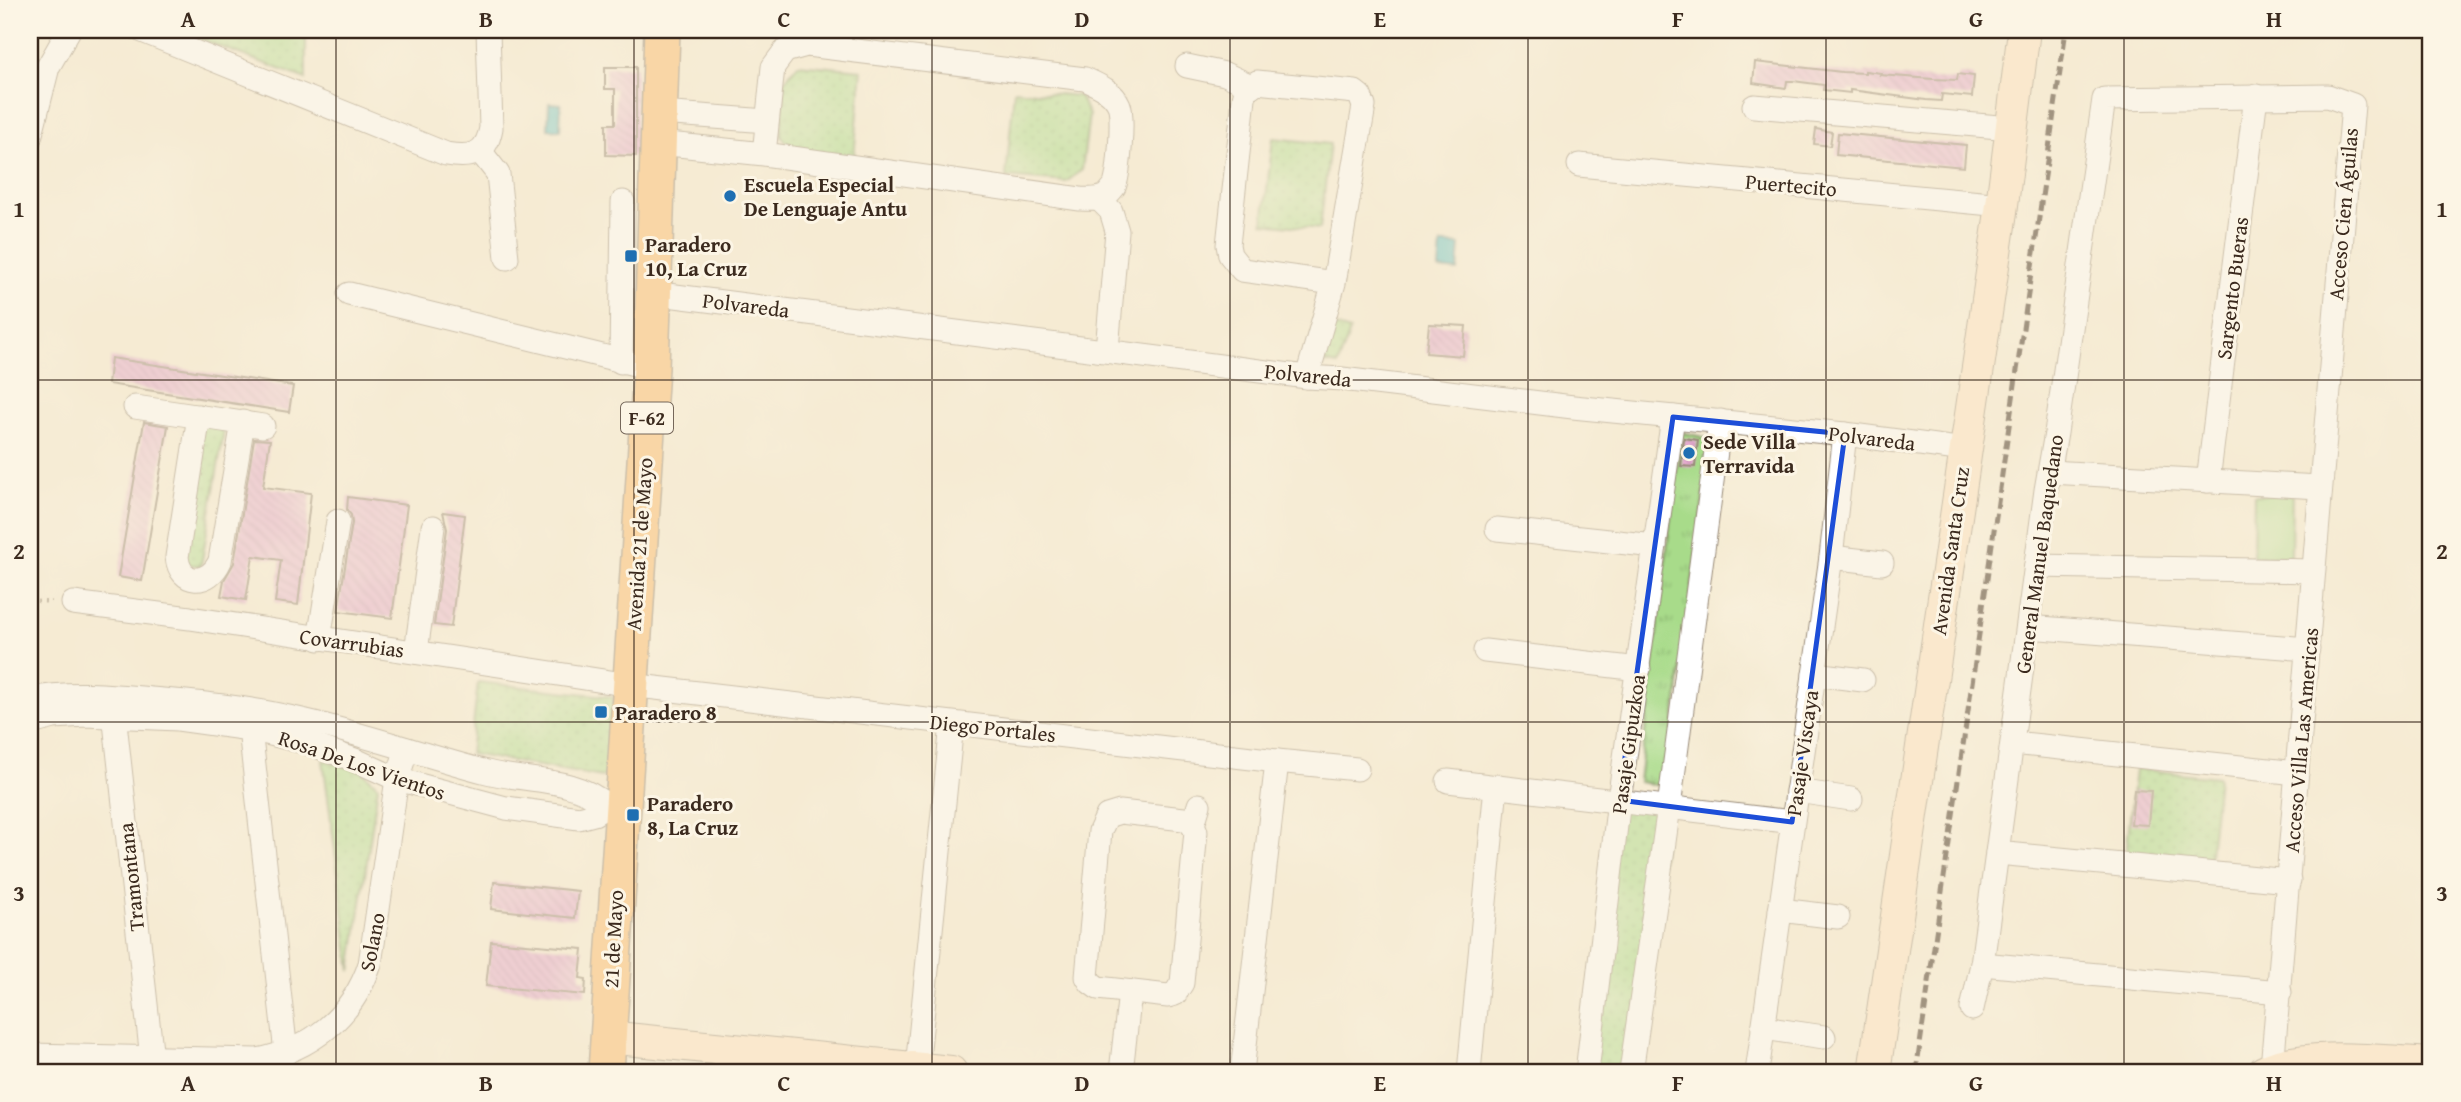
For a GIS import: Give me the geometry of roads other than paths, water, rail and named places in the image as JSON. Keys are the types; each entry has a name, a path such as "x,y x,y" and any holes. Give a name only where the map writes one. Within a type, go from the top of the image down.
{"main road":[{"name":"Avenida 21 de Mayo","path":"614,806 630,685 636,365 652,293 662,30"},
{"name":"Avenida Santa Cruz","path":"1874,1072 2002,205 2024,30"},
{"name":"21 de Mayo","path":"606,1072 614,806"},
{"path":"607,1037 951,1072"},
{"path":"2268,1070 2288,1063 2315,1061 2431,1064"}],"street":[{"path":"30,138 48,67 69,30"},
{"path":"140,30 446,154 465,157 480,151 489,141 491,128 488,30"},
{"path":"660,128 764,154 1080,199 1099,199 1115,186 1123,118 1119,104 1111,94 1085,79 807,44 785,51 773,66 764,154"},
{"path":"1187,66 1225,74 1251,86"},
{"path":"1307,377 1334,283 1364,111 1362,100 1355,92 1264,81 1251,86 1244,98 1228,245 1230,256 1242,270 1334,283"},
{"name":"Sargento Bueras","path":"2208,481 2256,96"},
{"name":"Acceso Cien Águilas","path":"2104,99 2329,96 2353,105 2320,487"},
{"name":"General Manuel Baquedano","path":"1972,1009 1982,964 2036,566 2104,99"},
{"path":"1754,106 2011,128"},
{"path":"660,128 767,121"},
{"path":"480,151 498,174 507,258"},
{"name":"Puertecito","path":"1579,165 2002,205"},
{"path":"1099,199 1111,211 1117,231 1107,350"},
{"path":"349,294 636,365 623,202"},
{"name":"Polvareda","path":"652,293 1307,377 1844,434 1965,450"},
{"path":"135,407 199,416 253,424 220,561 216,571 209,577 194,580 183,574 178,567 177,557 199,416"},
{"name":"Pasaje Gipuzkoa","path":"1587,1072 1619,800 1673,417"},
{"path":"1631,1072 1670,807 1720,421"},
{"name":"Pasaje Viscaya","path":"1757,1072 1831,557 1844,434"},
{"path":"2050,472 2320,487"},
{"name":"Acceso Villa Las Americas","path":"2268,1070 2280,992 2320,487"},
{"path":"319,639 338,521"},
{"path":"416,652 433,527"},
{"path":"1497,529 1656,546"},
{"path":"1831,557 1882,563"},
{"path":"2036,566 2314,570"},
{"path":"190,618 194,580"},
{"name":"Covarrubias","path":"73,603 190,618 630,685"},
{"path":"2028,627 2308,649"},
{"path":"1485,651 1639,668"},
{"path":"1814,674 1863,680"},
{"name":"Diego Portales","path":"630,685 1357,769"},
{"name":"Rosa De Los Vientos","path":"30,699 67,695 113,706 251,720 364,736 491,772 580,789 614,806"},
{"name":"Rosa De Los Vientos","path":"30,722 113,706"},
{"name":"Tramontana","path":"113,706 152,1059"},
{"path":"251,720 286,1053"},
{"name":"Rosa De Los Vientos","path":"251,720 397,779 506,808 586,816 614,806"},
{"path":"30,722 30,732"},
{"path":"917,1068 952,724"},
{"path":"2013,743 2297,773"},
{"name":"Solano","path":"30,1055 244,1061 286,1053 306,1044 326,1030 342,1015 364,982 376,933 397,779 407,749"},
{"path":"1242,1072 1277,761"},
{"path":"1448,781 1792,822"},
{"path":"1469,1072 1496,786"},
{"path":"1797,791 1851,799"},
{"path":"1120,811 1184,819 1196,815 1197,836 1180,989 1168,996 1130,992 1098,988 1087,977 1101,825 1107,816 1120,811"},
{"path":"1997,853 2289,881"},
{"path":"1780,911 1838,917"},
{"path":"1982,964 2280,992"},
{"path":"1121,1072 1130,992"},
{"path":"1763,1028 1824,1037"}],"water":[{"path":"549,103 561,104 560,130 548,129"},
{"path":"1441,244 1460,245 1458,271 1439,269"}],"railway":[{"path":"1916,1072 2066,30"}],"place":[{"name":"Escuela Especial De Lenguaje Antu","path":"730,196"},
{"name":"Paradero 10, La Cruz","path":"631,256"},
{"name":"Sede Villa Terravida","path":"1689,453"},
{"name":"Paradero 8","path":"601,712"},
{"name":"Paradero 8, La Cruz","path":"633,815"}]}
